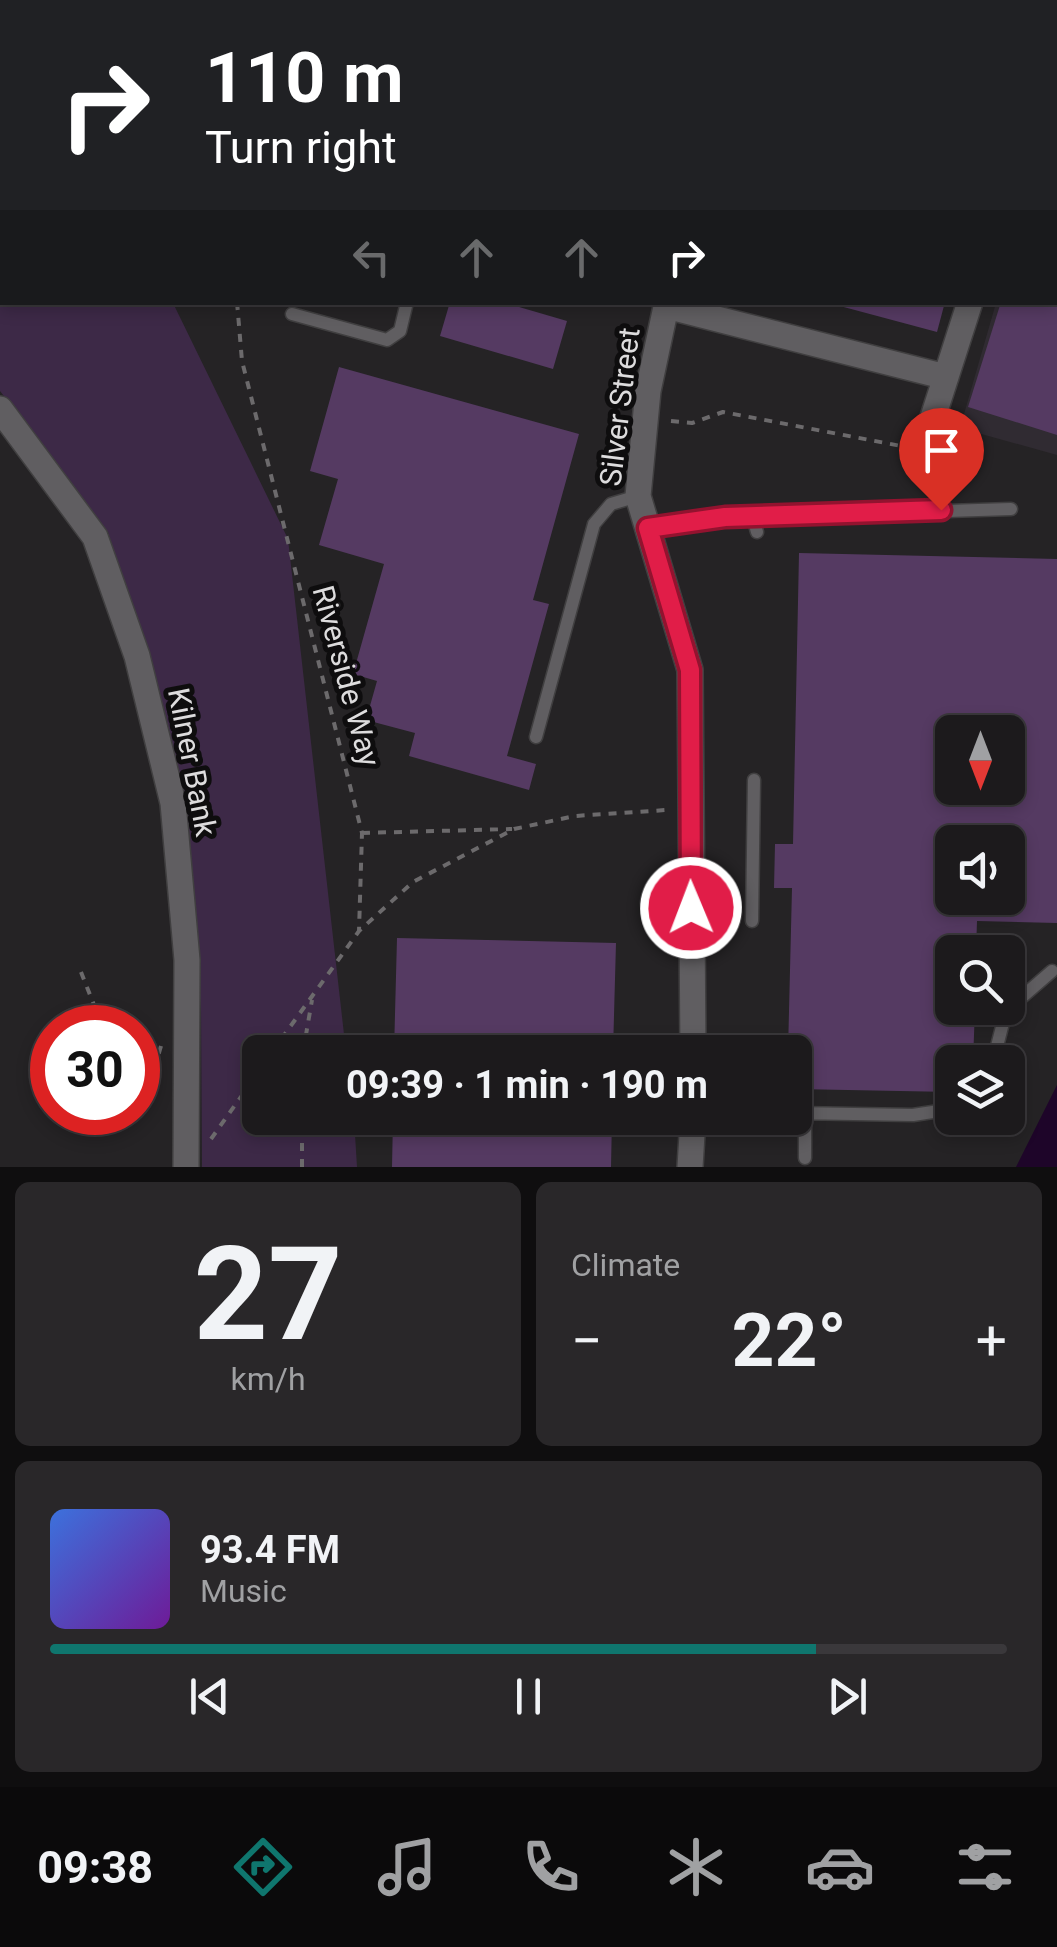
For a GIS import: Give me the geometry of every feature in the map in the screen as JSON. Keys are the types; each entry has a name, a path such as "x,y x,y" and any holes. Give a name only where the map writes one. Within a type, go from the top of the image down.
{"street":[{"name":"Silver Street","path":"666,305 646,418 638,496 690,670 693,1035"},
{"path":"670,305 946,377"},
{"path":"925,442 969,305"},
{"name":"Kilner Bank","path":"0,409 95,537 142,675 173,803 187,960 194,1159"},
{"path":"690,1167 692,1135"}],"lane":[{"path":"292,314 387,340 400,331 406,305"},
{"path":"536,738 594,524 611,504 638,496"},
{"path":"648,528 753,516 1011,509"},
{"path":"753,516 757,532"},
{"path":"752,921 754,780"},
{"path":"997,1045 1006,1011 1052,971"},
{"path":"812,1114 935,1112"},
{"path":"803,1135 806,1158"}],"path":[{"name":"Riverside Way","path":"237,305 251,400 362,833 359,930"},
{"path":"646,418 692,423 723,412 898,446 925,442"},
{"path":"362,833 514,830 575,816 690,808"},
{"path":"284,1035 359,930 413,882 514,830"},
{"path":"81,972 94,1005"},
{"path":"306,1035 313,995"},
{"path":"194,1159 242,1094"},
{"path":"302,1135 302,1167"}],"shaded area":[{"path":"0,305 174,305 288,539 344,1035 242,1035 242,1135 355,1135 357,1167 202,1167 201,1010 183,803 148,664 108,532 0,391"},
{"path":"995,305 1057,305 1057,455 960,428"},
{"path":"1057,1085 1057,1167 1016,1167"}],"building":[{"path":"449,305 512,305 567,321 553,369 440,336"},
{"path":"836,305 944,305 937,332"},
{"path":"1000,305 1057,305 1057,435 968,407"},
{"path":"339,367 579,434 533,600 549,604 507,756 536,764 529,790 409,756 415,733 366,720 377,681 353,674 384,564 319,545 338,479 310,471"},
{"path":"799,553 1057,559 1057,923 977,921 977,935 935,935 935,1025 974,1025 974,1045 935,1045 935,1092 812,1089 812,1035 788,1035 792,888 774,888 775,844 793,844"},
{"path":"397,938 616,943 613,1035 394,1035"},
{"path":"393,1135 612,1135 611,1167 392,1167"}],"route":[{"path":"691,908 690,670 648,528 725,517 941,510"}]}
